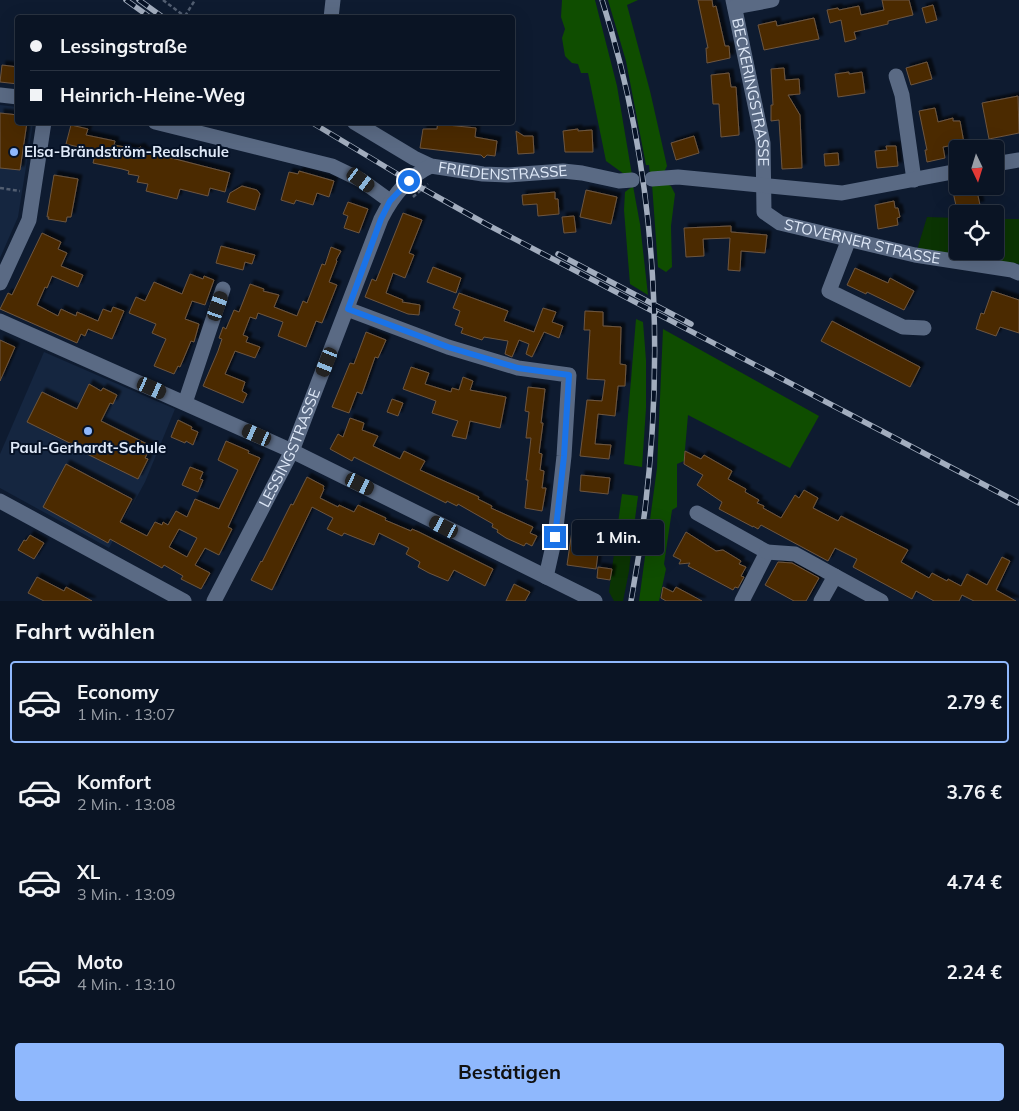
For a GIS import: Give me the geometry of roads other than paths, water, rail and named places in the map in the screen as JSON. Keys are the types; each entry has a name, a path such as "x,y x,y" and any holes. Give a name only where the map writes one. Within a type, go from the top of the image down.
{"street":[{"path":"331,15 333,0"},
{"path":"734,4 772,0"},
{"name":"BECKERINGSTRASSE","path":"734,4 763,142 763,185"},
{"path":"896,76 902,95 914,180"},
{"path":"0,94 15,96"},
{"path":"0,284 29,220 44,125"},
{"path":"167,125 332,166 361,180 390,201"},
{"name":"FRIEDENSTRASSE","path":"359,125 431,166 483,174 508,175 563,171 582,172 619,181 632,180"},
{"path":"1004,162 1019,160"},
{"name":"LESSINGSTRASSE","path":"214,601 292,451 381,219 390,201 414,176 431,166"},
{"path":"652,179 678,177 842,193 949,174"},
{"name":"STOVERNER STRASSE","path":"763,185 764,212 780,223 915,255 1012,270 1019,273"},
{"path":"849,240 829,291 903,327 924,328"},
{"path":"185,403 223,289"},
{"path":"348,309 448,347 518,368 569,375 564,456 555,537 546,577"},
{"path":"0,321 292,451 596,601"},
{"path":"0,501 184,601"},
{"path":"697,513 767,552 795,554 881,601"},
{"path":"742,601 767,552"},
{"path":"821,601 835,576"}],"railway":[{"path":"126,0 147,15"},
{"path":"139,0 160,15"},
{"path":"602,0 623,73 638,148 648,223 654,299 654,375 651,450 643,526 631,601"},
{"path":"316,125 409,181 486,224 1019,503"},
{"path":"558,254 691,324"}],"place":[{"name":"Elsa-Brändström-Realschule","path":"14,152"},
{"name":"Paul-Gerhardt-Schule","path":"88,431"}]}
